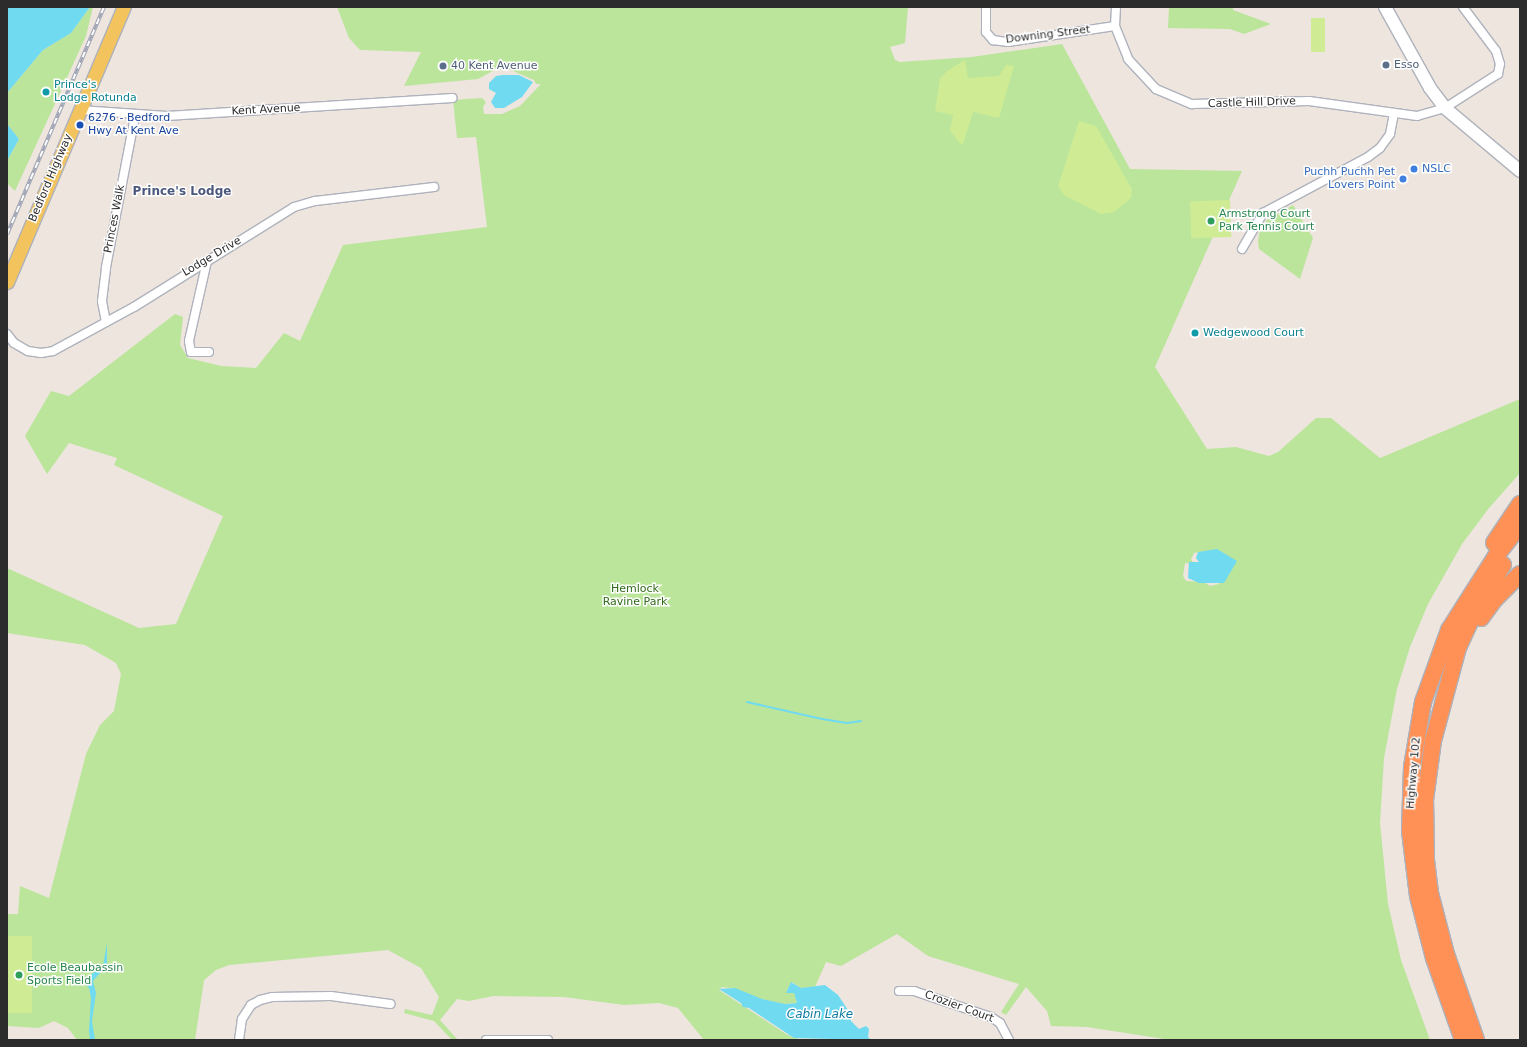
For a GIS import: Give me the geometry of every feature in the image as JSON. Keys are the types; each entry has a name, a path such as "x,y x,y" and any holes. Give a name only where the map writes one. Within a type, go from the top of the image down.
{"highway":[{"path":"1449,630 1478,567 1520,504"},
{"name":"Highway 102","path":"1462,1040 1425,927 1418,896 1410,831 1412,766 1422,708 1449,630 1496,556 1520,525"},
{"name":"Highway 102","path":"1476,1040 1438,924 1426,862 1425,800 1433,741 1458,648 1475,611 1496,575 1520,541"},
{"path":"1451,675 1480,619 1495,599 1520,574"}],"main road":[{"name":"Bedford Highway","path":"7,282 124,7"},
{"path":"1385,7 1430,88 1445,108 1520,171"}],"street":[{"name":"Downing Street","path":"986,7 986,32 993,40 1008,42 1115,26"},
{"name":"Castle Hill Drive","path":"1116,7 1115,26 1128,59 1143,77 1156,89 1192,104 1309,101 1347,104 1417,116 1445,108 1498,74 1500,64 1496,51 1463,7"},
{"name":"Kent Avenue","path":"80,110 135,116 260,111 452,98"},
{"path":"1242,249 1263,213 1368,157 1380,148 1390,134 1394,113"},
{"name":"Princes Walk","path":"106,322 102,301 106,267 135,116"},
{"name":"Lodge Drive","path":"7,334 14,344 23,349 45,353 62,347 106,322 294,207 315,201 434,187"},
{"path":"207,261 189,341 191,352 209,352"},
{"name":"Crozier Court","path":"899,991 914,991 991,1017 1000,1023 1008,1040"},
{"path":"240,1040 242,1019 251,1005 260,1000 272,997 330,996 390,1004"},
{"path":"486,1040 548,1040"}],"green space":[{"path":"90,7 93,7 86,36 15,191 8,184 7,161 19,139 7,124 7,93 43,50 71,33"},
{"name":"Hemlock Ravine Park","path":"337,7 908,7 905,43 890,47 895,60 900,62 972,57 1062,44 1130,169 1242,171 1155,367 1207,449 1236,447 1269,456 1278,452 1316,418 1331,418 1380,458 1520,399 1520,473 1489,508 1462,544 1428,604 1410,647 1397,689 1384,758 1380,823 1388,904 1401,960 1430,1040 1171,1040 1087,1027 1051,1026 1047,1011 1026,987 1006,1015 1001,1012 1019,984 928,956 897,934 841,966 826,962 815,987 801,988 792,982 787,990 794,993 797,1003 784,1004 761,999 736,989 722,987 719,990 786,1034 801,1040 704,1040 678,1008 659,1003 624,1005 564,997 493,996 469,1001 457,999 440,1020 458,1040 452,1040 434,1021 404,1013 405,1009 432,1015 439,997 421,968 388,950 229,965 216,970 204,980 195,1040 77,1040 68,1028 54,1021 39,1028 7,1026 7,914 18,914 20,886 49,898 86,754 100,725 114,711 121,674 116,663 85,645 7,633 7,568 139,628 176,624 223,516 114,465 117,458 69,443 47,474 25,436 51,391 69,396 175,314 183,317 180,345 188,358 221,366 256,368 284,333 300,341 343,245 487,227 476,137 457,138 453,100 482,98 486,102 483,107 484,114 502,114 520,106 541,84 536,84 534,80 502,66 478,79 404,86 421,52 360,50 349,38","holes":["1206,551 1219,584 1210,586 1204,582 1186,581 1183,576 1185,563 1194,564 1191,559 1194,553"]},
{"path":"1169,7 1233,7 1233,10 1271,24 1244,34 1230,29 1168,28"},
{"path":"1311,18 1325,18 1325,52 1311,52"},
{"path":"965,60 968,78 999,76 1006,65 1014,66 999,118 973,112 963,144 960,143 950,131 953,115 935,111 940,79 947,71"},
{"path":"1079,121 1096,126 1132,189 1131,198 1114,212 1101,214 1064,195 1058,186"},
{"name":"Armstrong Court Park Tennis Court","path":"1230,200 1231,237 1191,238 1190,201"},
{"path":"1293,205 1313,238 1300,279 1259,249 1258,242 1260,229 1267,220"},
{"name":"Ecole Beaubassin Sports Field","path":"7,936 32,936 32,1013 7,1013"}],"water":[{"path":"7,7 90,7 71,33 43,50 7,93"},
{"path":"519,75 533,82 522,97 504,108 495,108 491,102 496,93 489,89 489,83 496,76"},
{"path":"7,124 19,139 7,161"},
{"path":"1217,549 1237,561 1224,583 1199,583 1188,578 1189,562 1199,562 1196,558 1198,552"},
{"path":"107,943 107,965 93,981 96,993 92,1021 95,1040 90,1040 89,1031 91,997 89,988 82,981 103,966"},
{"name":"Cabin Lake","path":"791,982 801,988 825,985 838,995 848,1010 851,1021 859,1029 866,1026 869,1029 868,1037 871,1040 794,1038 749,1008 743,1007 741,1003 719,989 735,988 762,999 785,1004 797,1003 794,993 786,993"}],"waterway":[{"path":"747,702 822,719 847,723 861,721"}],"railway":[{"path":"7,234 104,7"}],"place":[{"name":"Esso","path":"1386,65"},
{"name":"40 Kent Avenue","path":"443,66"},
{"name":"Prince's Lodge Rotunda","path":"46,92"},
{"name":"6276 - Bedford Hwy At Kent Ave","path":"80,125"},
{"name":"NSLC","path":"1414,169"},
{"name":"Puchh Puchh Pet Lovers Point","path":"1403,179"},
{"name":"Armstrong Court Park Tennis Court","path":"1211,221"},
{"name":"Wedgewood Court","path":"1195,333"},
{"name":"Ecole Beaubassin Sports Field","path":"19,975"}],"district":[{"name":"Prince's Lodge","path":"182,192"}]}
